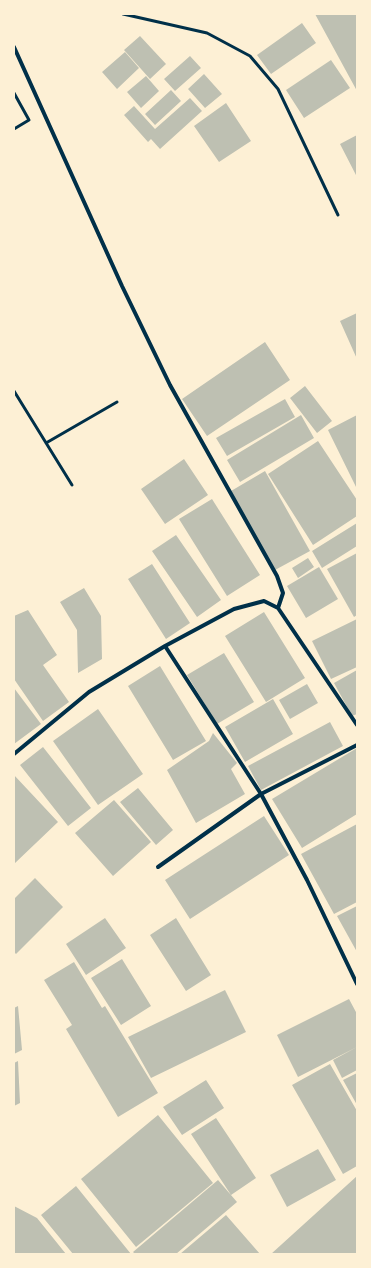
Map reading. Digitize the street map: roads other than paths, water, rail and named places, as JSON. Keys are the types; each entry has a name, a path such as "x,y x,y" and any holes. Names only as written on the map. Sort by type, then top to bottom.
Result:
{"street":[{"path":"14,47 122,286 170,385 277,576 283,593 278,608"},
{"path":"14,754 89,692 165,646 234,609 264,602 271,603 278,608 357,725"},
{"path":"165,646 261,794 307,880 357,984"},
{"path":"158,867 261,794 357,745"}],"lane":[{"path":"123,14 207,33 250,56 278,89 338,215"},
{"path":"14,93 29,120 14,129"},
{"path":"14,391 72,485"},
{"path":"46,443 117,402"}]}
